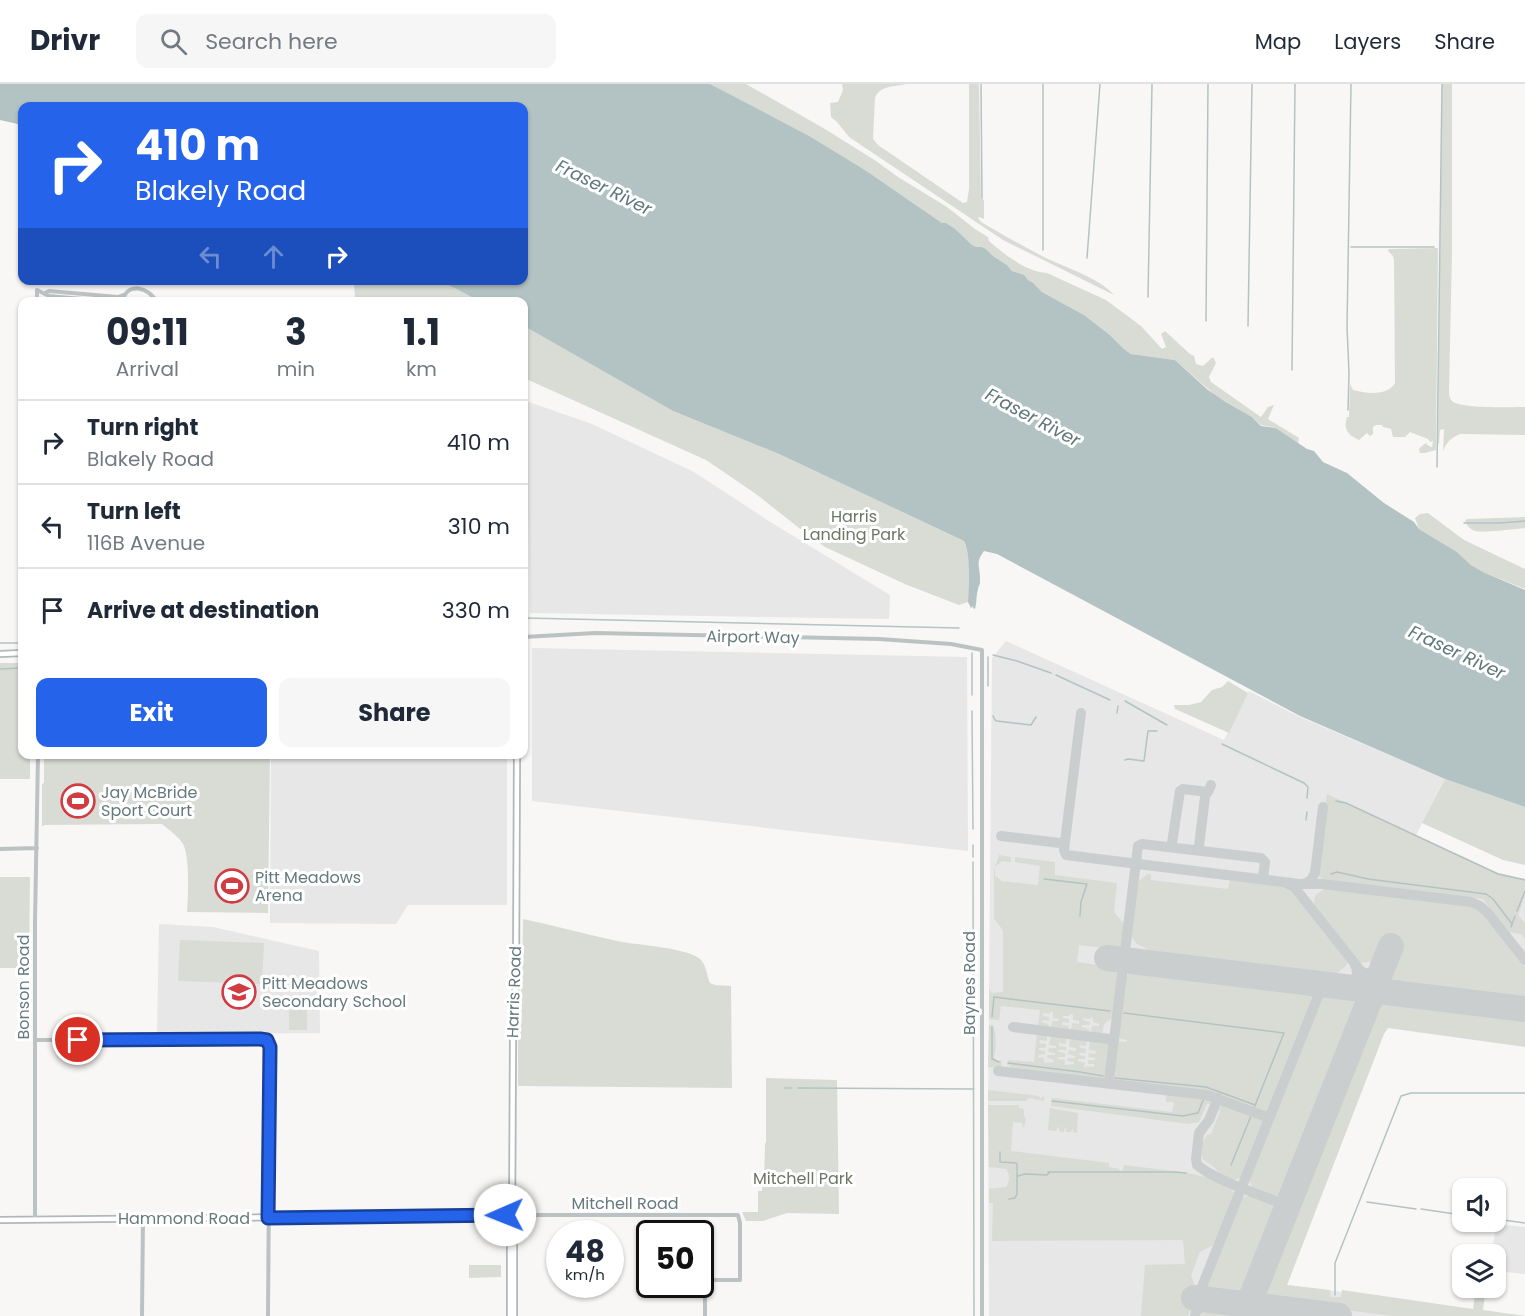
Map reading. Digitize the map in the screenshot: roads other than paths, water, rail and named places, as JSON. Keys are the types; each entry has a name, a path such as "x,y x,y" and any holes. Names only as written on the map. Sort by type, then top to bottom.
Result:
{"main road":[{"path":"0,654 18,653"},
{"name":"Harris Road","path":"512,1316 517,759"},
{"path":"491,1215 503,1219 512,1227"},
{"name":"Hammond Road","path":"0,1220 512,1215"}],"street":[{"path":"45,293 49,291 111,297 123,295 132,289 151,293 154,297"},
{"path":"37,297 37,290 49,296 60,297"},
{"name":"Airport Way","path":"528,637 594,633 879,639 951,644 982,650"},
{"name":"Baynes Road","path":"982,650 982,1316"},
{"name":"Bonson Road","path":"35,1219 38,759"},
{"path":"0,849 37,848"},
{"path":"35,1040 267,1040 270,1047 268,1316"},
{"name":"Mitchell Road","path":"512,1215 738,1215 740,1280 705,1280 705,1316"},
{"path":"142,1316 143,1218"}],"water":[{"name":"Fraser River","path":"0,84 710,84 809,136 868,172 942,223 955,229 972,245 986,249 1012,271 1024,275 1042,292 1084,315 1131,354 1175,360 1208,390 1252,417 1261,426 1276,428 1307,449 1314,451 1323,462 1347,473 1384,503 1414,522 1419,529 1457,552 1471,565 1525,590 1525,807 1445,779 1300,716 997,554 984,551 981,555 980,584 976,606 975,609 973,606 971,608 968,602 969,562 964,541 779,454 673,411 528,328 528,297 471,297 449,285 528,285 528,102 18,102 18,124 0,120"}],"waterway":[{"path":"981,84 982,198"},
{"path":"1043,84 1043,250"},
{"path":"1087,258 1100,84"},
{"path":"1148,297 1152,84"},
{"path":"1206,321 1208,84"},
{"path":"1248,326 1252,84"},
{"path":"1292,370 1295,84"},
{"path":"1348,410 1351,84"},
{"path":"1437,467 1442,84"},
{"path":"1351,247 1434,247"},
{"path":"1464,523 1525,521"},
{"path":"528,618 959,628"},
{"path":"0,643 18,643"},
{"path":"972,653 972,695"},
{"path":"993,655 1051,673"},
{"path":"988,657 988,686"},
{"path":"0,669 18,668"},
{"path":"1056,675 1110,700"},
{"path":"1125,701 1167,725"},
{"path":"1117,713 1118,706"},
{"path":"972,711 973,829"},
{"path":"993,716 997,721 1031,725 1036,717"},
{"path":"1125,760 1144,761 1148,731 1157,731"},
{"path":"1222,744 1304,783 1308,787 1307,798"},
{"path":"1336,801 1346,803 1498,874 1525,880"},
{"path":"1306,820 1307,812"},
{"path":"973,845 973,857"},
{"path":"973,862 974,1316"},
{"path":"1331,874 1337,872 1368,879 1486,894 1493,899 1512,924"},
{"path":"1044,879 1087,884 1081,902 1080,916"},
{"path":"1517,911 1525,891"},
{"path":"1511,927 1515,916"},
{"path":"992,1017 994,997 1110,1011"},
{"path":"1124,1013 1284,1033 1254,1108"},
{"path":"992,1027 992,1059 999,1062"},
{"path":"1008,1063 1103,1076"},
{"path":"1115,1078 1206,1087 1255,1105"},
{"path":"785,1088 792,1088"},
{"path":"798,1088 974,1089"},
{"path":"1335,1295 1335,1263 1401,1096 1411,1093 1525,1093"},
{"path":"1052,1101 1183,1116 1198,1113 1204,1098"},
{"path":"1231,1165 1251,1116"},
{"path":"1000,1152 1000,1162 1017,1164 1017,1194 1015,1198 1009,1199"},
{"path":"1048,1172 1186,1173"},
{"path":"1018,1176 1047,1175 1050,1172"},
{"path":"1367,1202 1416,1209"},
{"path":"1421,1209 1452,1214"},
{"path":"1506,1220 1525,1223"}],"place":[{"name":"Jay McBride Sport Court","path":"78,801"},
{"name":"Pitt Meadows Arena","path":"232,886"},
{"name":"Pitt Meadows Secondary School","path":"239,992"}],"park label":[{"name":"Harris Landing Park","path":"854,525"},
{"name":"Mitchell Park","path":"803,1178"}]}
